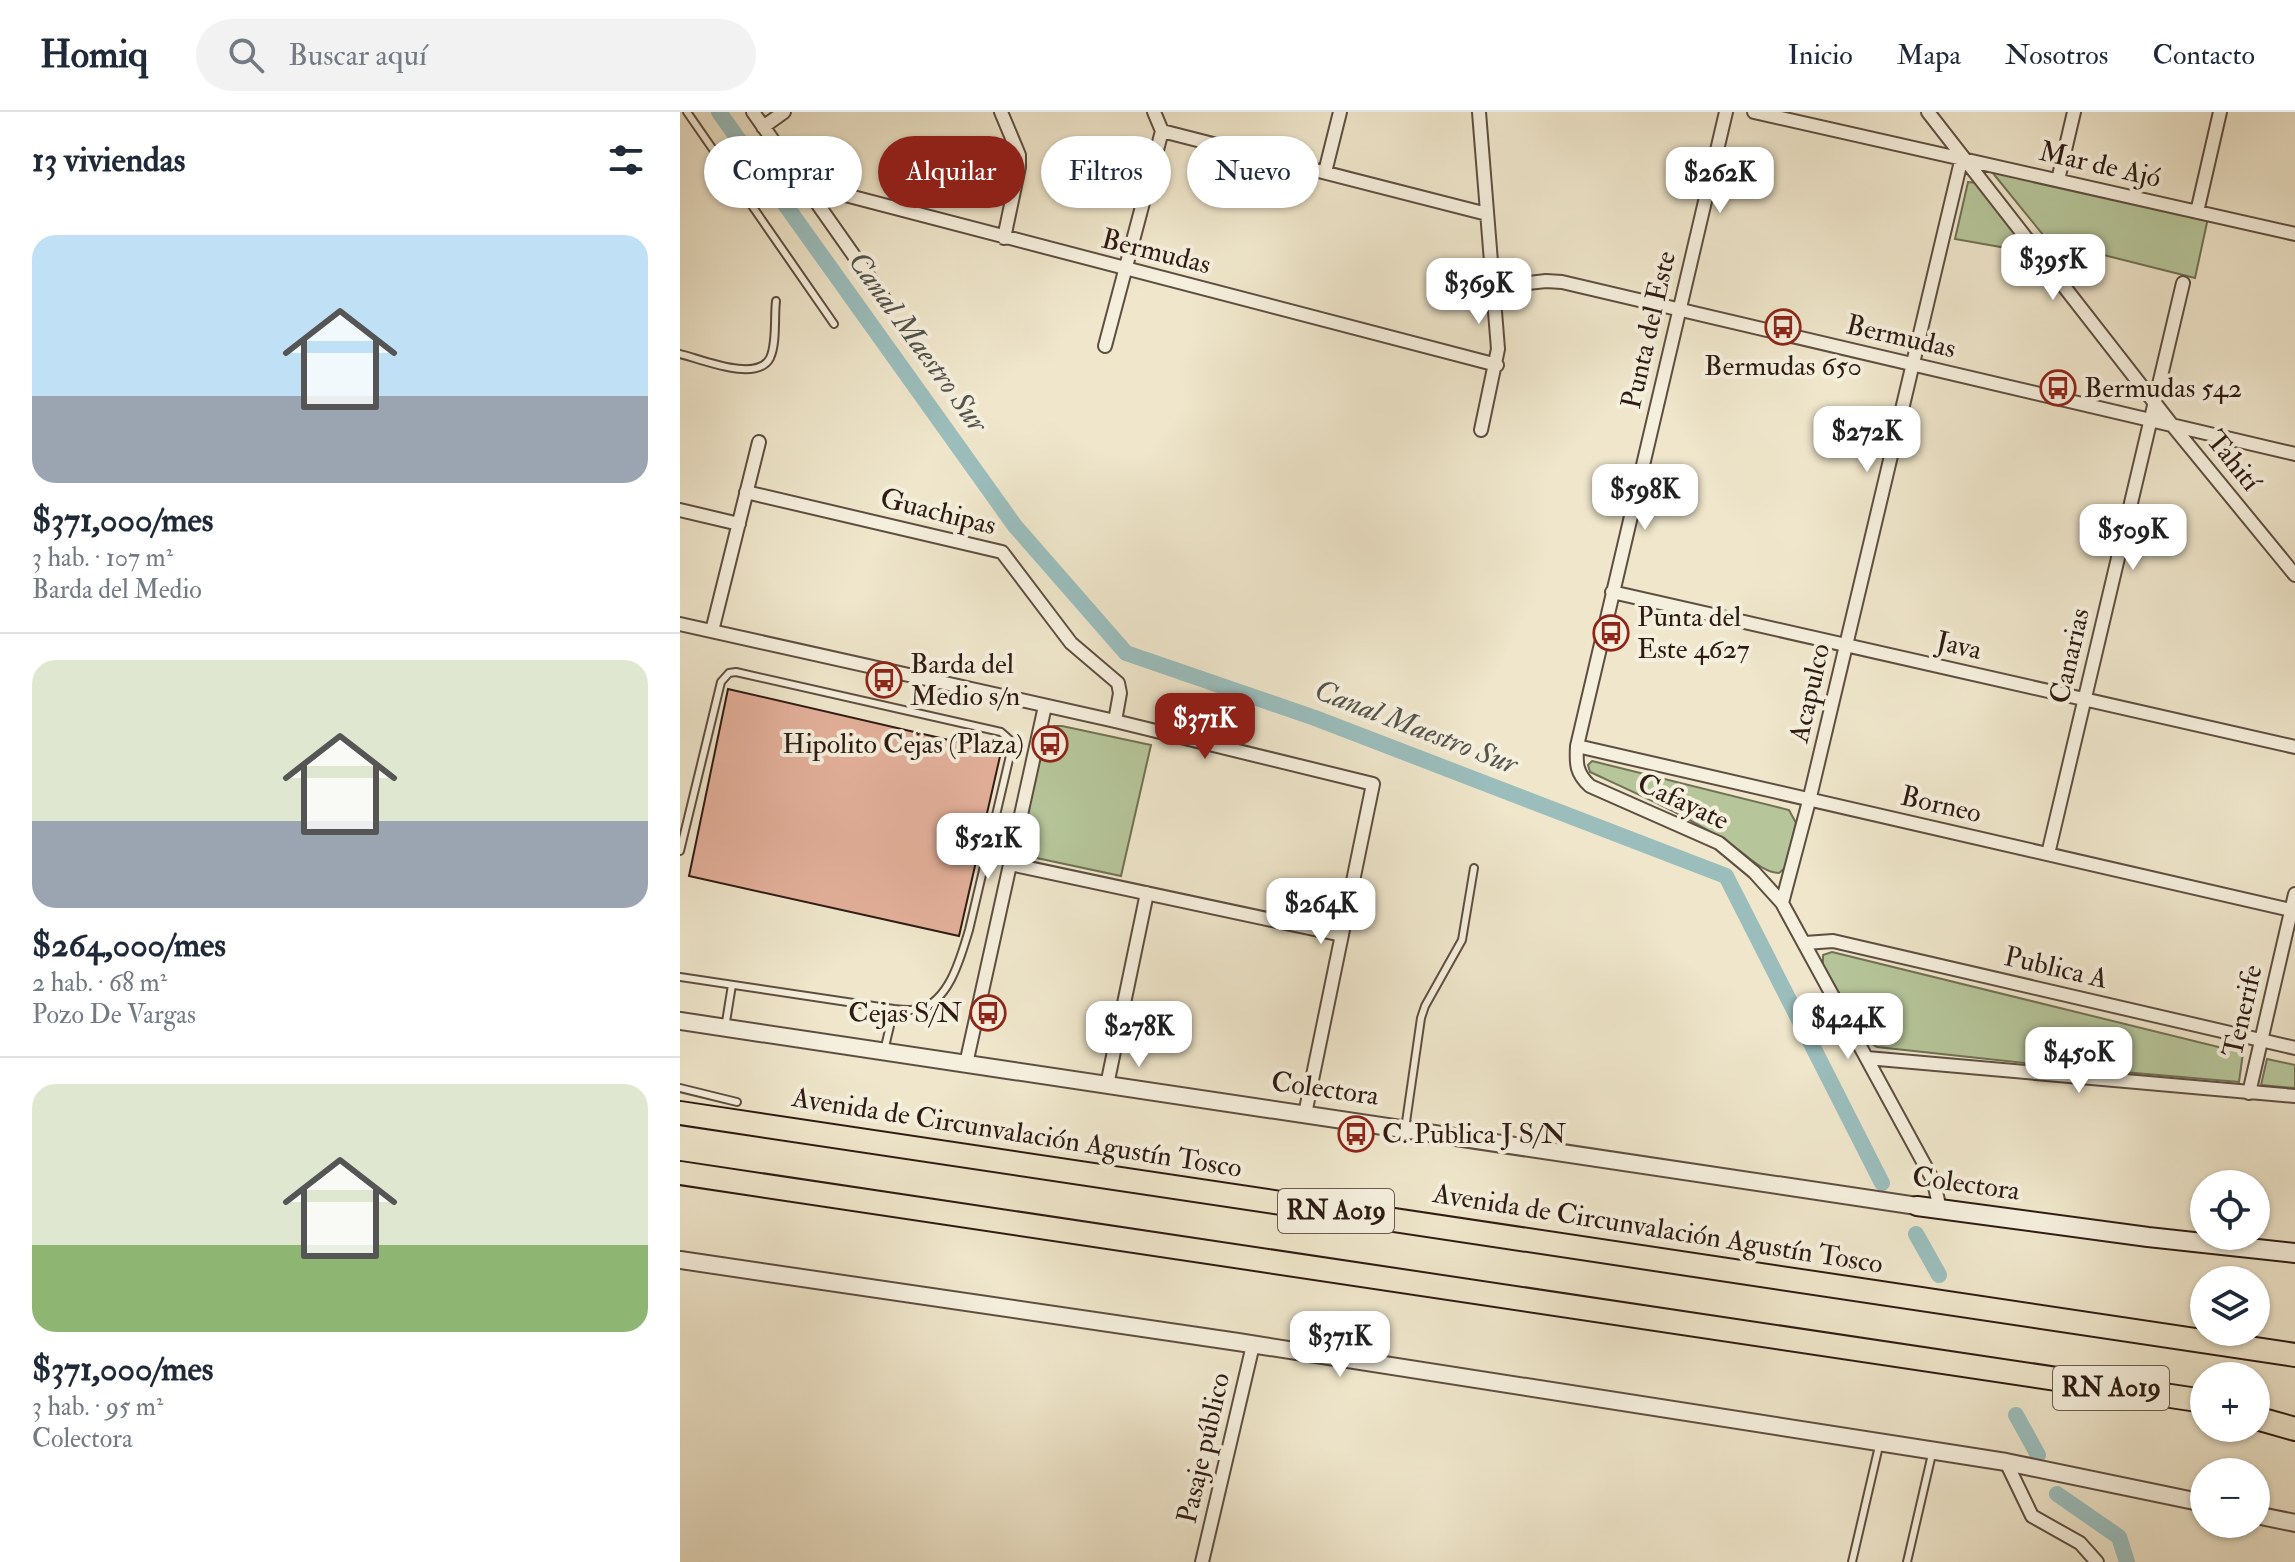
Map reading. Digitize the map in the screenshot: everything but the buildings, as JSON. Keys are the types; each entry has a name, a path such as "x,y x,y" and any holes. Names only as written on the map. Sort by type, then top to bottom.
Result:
{"highway":[{"name":"Avenida de Circunvalación Agustín Tosco","path":"680,1113 2295,1355"},
{"name":"RN A019","path":"680,1175 2190,1400"},
{"path":"2096,1326 2295,1341"},
{"path":"2270,1411 2295,1415"},
{"path":"2270,1422 2295,1429"}],"main road":[{"name":"Colectora","path":"1917,1206 2295,1253"}],"street":[{"path":"753,112 769,136"},
{"path":"763,127 784,112"},
{"path":"1001,112 1019,155 1004,238"},
{"path":"1105,346 1162,131 1154,112"},
{"path":"1325,172 1340,112"},
{"path":"1479,112 1498,349 1481,430"},
{"name":"Punta del Este","path":"1577,746 1726,112"},
{"name":"Mar de Ajó","path":"1754,112 2295,234"},
{"name":"Tahití","path":"1928,112 2172,425 2295,575"},
{"path":"2058,180 2074,112"},
{"path":"2197,212 2220,112"},
{"path":"1162,131 1487,214"},
{"name":"Acapulco","path":"1782,903 1962,157"},
{"name":"Bermudas","path":"862,200 1497,365"},
{"path":"820,208 883,297"},
{"name":"Bermudas","path":"1494,287 1562,282 2295,454"},
{"name":"Canarias","path":"2048,854 2183,283"},
{"path":"712,631 759,442"},
{"name":"Guachipas","path":"746,492 1002,552 1071,643 1118,683 1120,693 1115,721"},
{"path":"680,510 739,524"},
{"name":"Java","path":"1612,592 2295,747"},
{"path":"680,624 1115,721 1373,784 1305,1114"},
{"path":"966,1064 1045,706"},
{"name":"Borneo","path":"1577,746 2293,911"},
{"name":"Cafayate","path":"1577,746 1575,765 1590,786 1719,843 1754,872 1782,903"},
{"path":"1010,864 1342,935"},
{"path":"1107,1085 1147,893"},
{"name":"Tenerife","path":"2249,1093 2295,894"},
{"path":"1782,903 1934,1182 1940,1210"},
{"name":"Publica A","path":"1805,943 1833,941 2295,1048"},
{"name":"Colectora","path":"680,1021 1917,1206"},
{"path":"1867,1058 2295,1096"},
{"path":"680,1260 2006,1462 2190,1500"},
{"name":"Pasaje público","path":"1202,1562 1253,1345"},
{"path":"2006,1462 2032,1516 2080,1543 2097,1562"},
{"path":"2270,1518 2295,1523"}],"lane":[{"path":"687,112 834,324"},
{"path":"680,354 746,371 759,369 770,359 776,301"},
{"path":"680,851 721,682 729,673 736,672 1006,735 1012,747 969,930 960,959 946,987 933,1002 915,1010 894,1009 680,977"},
{"path":"1405,1129 1421,1018 1462,940 1474,868"},
{"path":"725,1028 732,985"},
{"path":"884,1051 894,1009"},
{"path":"680,1088 737,1102"},
{"path":"1852,1562 1880,1442"},
{"path":"1907,1562 1933,1451"}],"green space":[{"path":"1992,172 2208,218 2195,278 2048,241"},
{"path":"1968,182 1978,183 2029,252 1955,239"},
{"path":"1054,726 1151,745 1121,876 1032,857 1020,844 1047,730"},
{"path":"1592,761 1789,810 1796,823 1785,868 1779,873 1768,870 1720,837 1590,772 1588,765"},
{"path":"1832,952 2243,1053 2239,1082 1877,1047 1866,1040 1823,965 1823,955"},
{"path":"2267,1059 2295,1065 2295,1088 2261,1085"}],"waterway":[{"name":"Canal Maestro Sur","path":"719,112 1015,526 1126,653 1315,718 1726,876 1882,1183"},
{"name":"Canal Maestro Sur","path":"1916,1234 1939,1275"},
{"name":"Canal Maestro Sur","path":"2016,1415 2038,1455"},
{"name":"Canal Maestro Sur","path":"2057,1494 2119,1537 2127,1562"}],"place":[{"name":"Bermudas 650","path":"1783,327"},
{"name":"Bermudas 542","path":"2058,388"},
{"name":"Punta del Este 4627","path":"1611,633"},
{"name":"Barda del Medio s/n","path":"884,680"},
{"name":"Hipolito Cejas (Plaza)","path":"1050,744"},
{"name":"Cejas S/N","path":"988,1013"},
{"name":"C. Publica J S/N","path":"1356,1134"}]}
